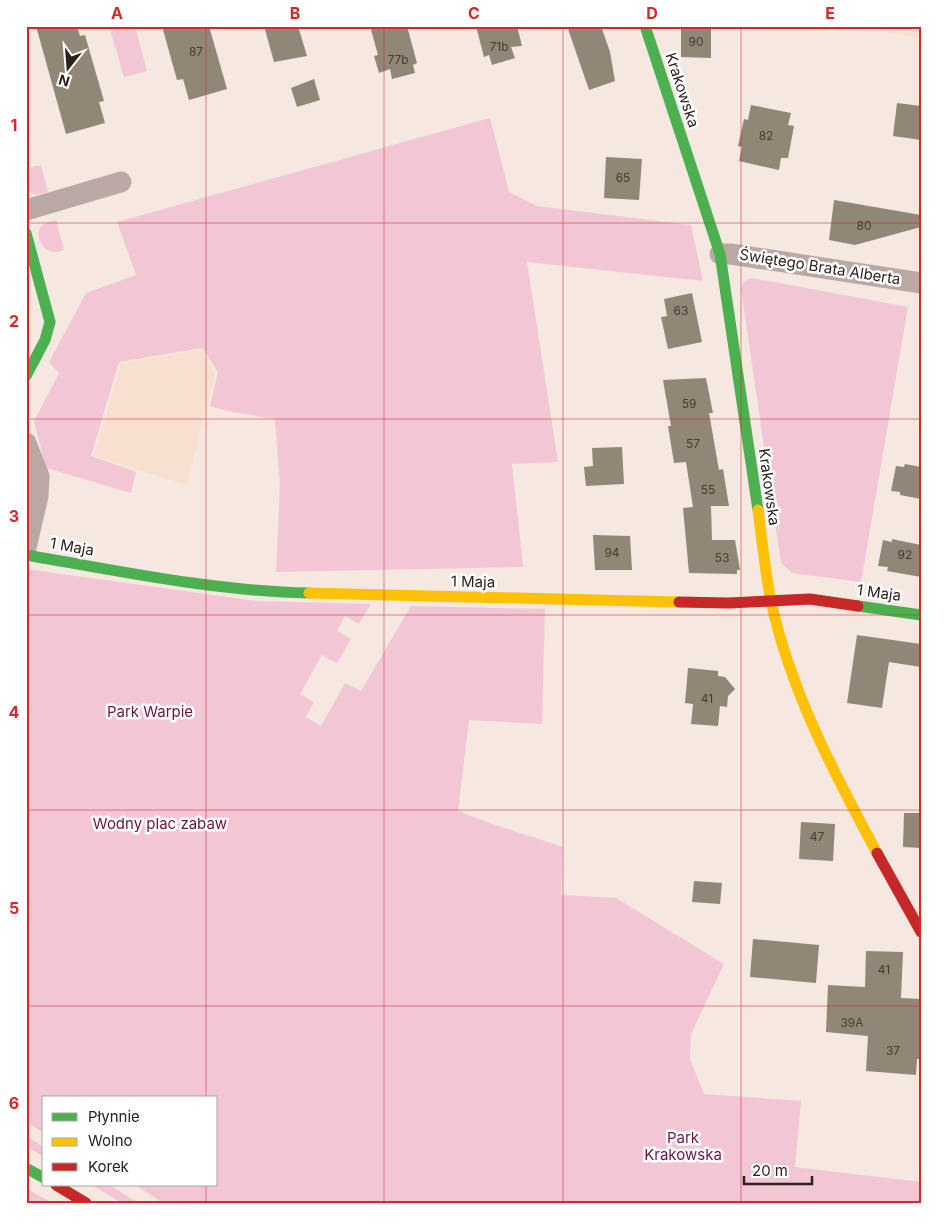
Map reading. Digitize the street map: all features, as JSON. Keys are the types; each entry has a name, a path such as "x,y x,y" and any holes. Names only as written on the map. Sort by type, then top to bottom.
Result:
{"street":[{"name":"Krakowska","path":"645,26 720,254 771,600 782,644 814,727 857,814 921,932"},
{"path":"26,210 121,182"},
{"path":"26,233 30,257 50,322 45,340 26,376"},
{"name":"Świętego Brata Alberta","path":"720,254 731,254 921,283"},
{"path":"26,443 39,476 38,496 26,548"},
{"name":"1 Maja","path":"26,555 206,585 273,592 720,603 810,599 921,614"},
{"path":"26,1168 42,1177"},
{"path":"58,1186 86,1203"}],"shaded area":[{"path":"853,26 921,26 921,38"},
{"path":"201,350 215,374 187,485 94,456 121,363"}],"green space":[{"path":"109,26 135,26 147,71 124,77"},
{"path":"490,118 509,192 537,206 691,225 703,281 527,262 558,462 512,464 523,567 276,572 280,486 275,419 227,411 210,406 218,372 202,348 119,362 91,456 136,472 131,493 46,468 34,421 59,373 49,362 86,293 136,275 117,222"},
{"path":"41,166 48,192 36,195 26,190 26,169"},
{"path":"56,220 64,250 54,252 48,251 42,244 39,231 44,224"},
{"path":"752,278 908,307 861,582 792,573 781,563 741,289 744,281"},
{"path":"26,569 256,601 371,604 359,624 345,616 337,631 351,639 337,663 322,655 300,694 314,702 306,717 321,726 345,683 361,691 411,606 545,609 542,724 469,720 458,811 563,847 561,895 616,898 724,964 691,1034 690,1059 704,1094 801,1101 795,1167 921,1182 921,1203 163,1203 137,1186 218,1186 218,1096 42,1096 42,1132 26,1122"},
{"path":"26,1136 42,1146 42,1156 26,1146"},
{"path":"94,1186 111,1186 139,1203 122,1203"},
{"path":"26,1188 52,1203 26,1203"}],"building":[{"path":"36,26 77,26 80,36 85,35 104,101 99,102 105,123 66,134"},
{"path":"162,26 209,26 227,89 189,100 183,79 177,80"},
{"path":"264,26 298,26 307,56 274,62"},
{"path":"370,26 407,26 417,63 413,65 415,73 392,79 390,69 379,73 374,56 378,55"},
{"path":"476,26 517,26 522,46 511,47 515,58 492,65 489,55 484,57"},
{"path":"567,26 601,26 610,52 615,81 589,90"},
{"path":"681,26 711,26 711,58 681,57"},
{"path":"314,79 320,100 297,107 291,88"},
{"path":"897,103 921,106 921,140 893,136"},
{"path":"751,105 791,113 788,125 794,126 788,158 781,158 779,170 739,161 742,147 738,146 744,119 748,120"},
{"path":"606,157 642,159 639,200 604,198"},
{"path":"834,200 921,215 921,227 855,245 829,240"},
{"path":"692,293 702,342 668,349 661,317 667,316 664,299"},
{"path":"706,378 713,413 709,413 719,470 723,469 729,506 711,506 712,540 735,540 740,570 737,570 737,574 689,573 683,508 693,507 686,462 674,463 668,426 671,426 663,380"},
{"path":"622,447 624,484 586,486 584,467 593,466 592,448"},
{"path":"905,464 921,467 921,499 900,495 900,492 891,491 896,466 904,467"},
{"path":"593,535 630,536 632,570 595,570"},
{"path":"892,539 921,545 921,577 887,571 888,567 878,566 883,540 892,542"},
{"path":"857,635 921,644 921,667 889,662 882,708 847,703"},
{"path":"688,668 718,671 718,676 725,677 735,689 728,696 727,707 720,706 718,726 691,724 693,704 685,703"},
{"path":"904,813 921,813 921,848 903,847"},
{"path":"801,822 835,824 833,861 799,859"},
{"path":"694,881 722,883 720,904 692,902"},
{"path":"753,939 819,945 816,983 750,977"},
{"path":"866,951 903,952 901,998 921,999 921,1041 916,1075 866,1071 868,1036 826,1032 828,985 865,987"}],"traffic: fast":[{"path":"645,26 720,254 758,510"},
{"path":"26,233 50,322 45,340 26,376"},
{"path":"26,555 132,574 202,584 309,593"},
{"path":"858,606 921,615"},
{"path":"26,1168 42,1177"}],"traffic: slow":[{"path":"758,510 771,601 790,667 815,730 877,853"},
{"path":"309,593 679,602"}],"traffic: jam":[{"path":"679,602 729,603 810,599 858,606"},
{"path":"877,853 921,932"},
{"path":"58,1186 86,1203"}],"park label":[{"name":"Park Warpie","path":"150,712"},
{"name":"Wodny plac zabaw","path":"160,824"},
{"name":"Park Krakowska","path":"683,1146"}]}
